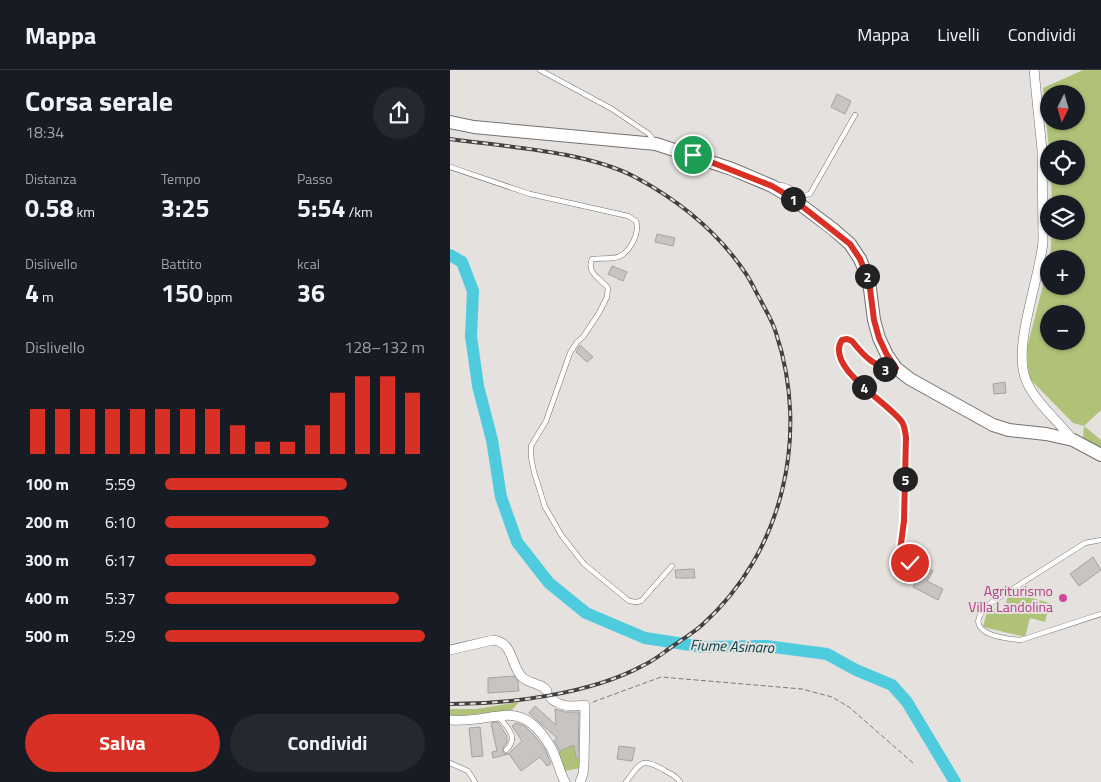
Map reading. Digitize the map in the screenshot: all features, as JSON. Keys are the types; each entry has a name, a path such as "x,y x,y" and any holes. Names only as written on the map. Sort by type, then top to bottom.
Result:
{"main road":[{"path":"450,122 474,127 656,144 732,169 772,186 789,196 850,244 860,259 869,281 874,320 879,338 896,368 910,379 993,425 1009,430 1046,434 1074,440 1101,455"}],"street":[{"path":"1034,70 1042,150 1044,190 1043,241 1042,256 1022,340 1024,369 1026,380 1035,395 1074,440"},
{"path":"450,650 497,640 509,648 524,678 544,687 555,703 561,705 585,705 584,765 580,782"},
{"path":"450,720 462,721 518,715 533,724 550,746 565,782"}],"lane":[{"path":"540,70 612,109 650,134 656,144"},
{"path":"772,186 783,185 801,195 810,194 855,115"},
{"path":"450,166 530,194 628,216 636,221 638,226 636,234 628,249 621,256 592,259 590,264 591,270 595,277 608,288 607,297 583,337 577,342 570,353 546,421 532,446 531,457 546,507 562,536 584,564 629,601 641,601 672,566"},
{"path":"896,368 887,369 875,364 852,341 842,340 840,344 839,350 848,372 890,410 902,422 905,429 904,521 900,551 910,563"},
{"path":"1101,540 1085,543 992,602 982,610 978,616 977,624 981,629 990,634 1021,640 1101,614"},
{"path":"498,716 511,731 513,739 506,750"},
{"path":"626,782 636,768 648,762 675,776 680,782"},
{"path":"450,763 468,770 475,782"}],"path":[{"path":"585,705 661,677 802,689 832,697 849,708 913,763"}],"green space":[{"path":"1083,70 1101,70 1101,410 1084,426 1073,423 1030,379 1028,366 1027,348 1041,295 1085,295 1085,250 1051,250 1051,240 1085,240 1085,195 1052,195 1051,185 1085,185 1085,140 1048,140 1047,130 1085,130 1085,85 1050,85"},
{"path":"1084,426 1101,440 1101,449 1083,439"},
{"path":"1009,592 1050,603 1045,622 1030,618 1025,637 983,627 988,608 1004,611"},
{"path":"519,702 512,710 450,717 450,709 476,709"},
{"path":"575,744 576,757 582,758 581,768 565,771 558,752"}],"building":[{"path":"837,94 851,101 845,114 831,107"},
{"path":"657,234 675,238 673,246 655,242"},
{"path":"612,266 627,272 623,281 608,274"},
{"path":"580,345 593,357 587,362 576,352"},
{"path":"1005,382 1006,393 994,394 993,384"},
{"path":"1093,557 1101,570 1079,586 1070,574"},
{"path":"918,561 933,571 927,581 943,589 938,600 913,587 916,581 904,572 909,567 913,570"},
{"path":"694,569 695,578 676,578 675,570"},
{"path":"514,676 518,682 519,691 488,693 488,678"},
{"path":"535,706 556,725 555,709 565,712 579,712 578,758 576,758 574,745 560,751 554,741 557,738 529,713"},
{"path":"498,722 507,736 507,742 502,750 504,753 508,754 522,741 512,726 516,723 525,726 534,735 545,749 551,764 547,766 540,757 521,771 509,754 493,758 492,752 497,751 491,723"},
{"path":"480,727 483,756 472,757 469,728"},
{"path":"619,746 635,748 632,761 617,759"}],"waterway":[{"name":"Fiume Asinaro","path":"450,255 462,262 473,291 471,336 478,386 492,440 501,497 517,542 549,583 586,613 645,638 703,647 766,646 827,654 856,670 892,685 907,702 955,782"}],"railway":[{"path":"450,139 545,151 593,161 615,168 651,186 695,217 721,242 744,271 771,321 786,372 790,412 789,451 782,490 770,528 753,563 730,596 702,625 648,663 600,683 575,690 524,699 473,704 450,704"}],"place":[{"name":"Agriturismo Villa Landolina","path":"1063,598"}],"route":[{"path":"693,155 772,186 789,196 850,244 860,259 869,281 874,320 879,338 896,368 887,369 875,364 852,341 847,339 842,340 839,350 848,372 890,410 902,422 905,429 904,521 900,551 910,563"}]}
